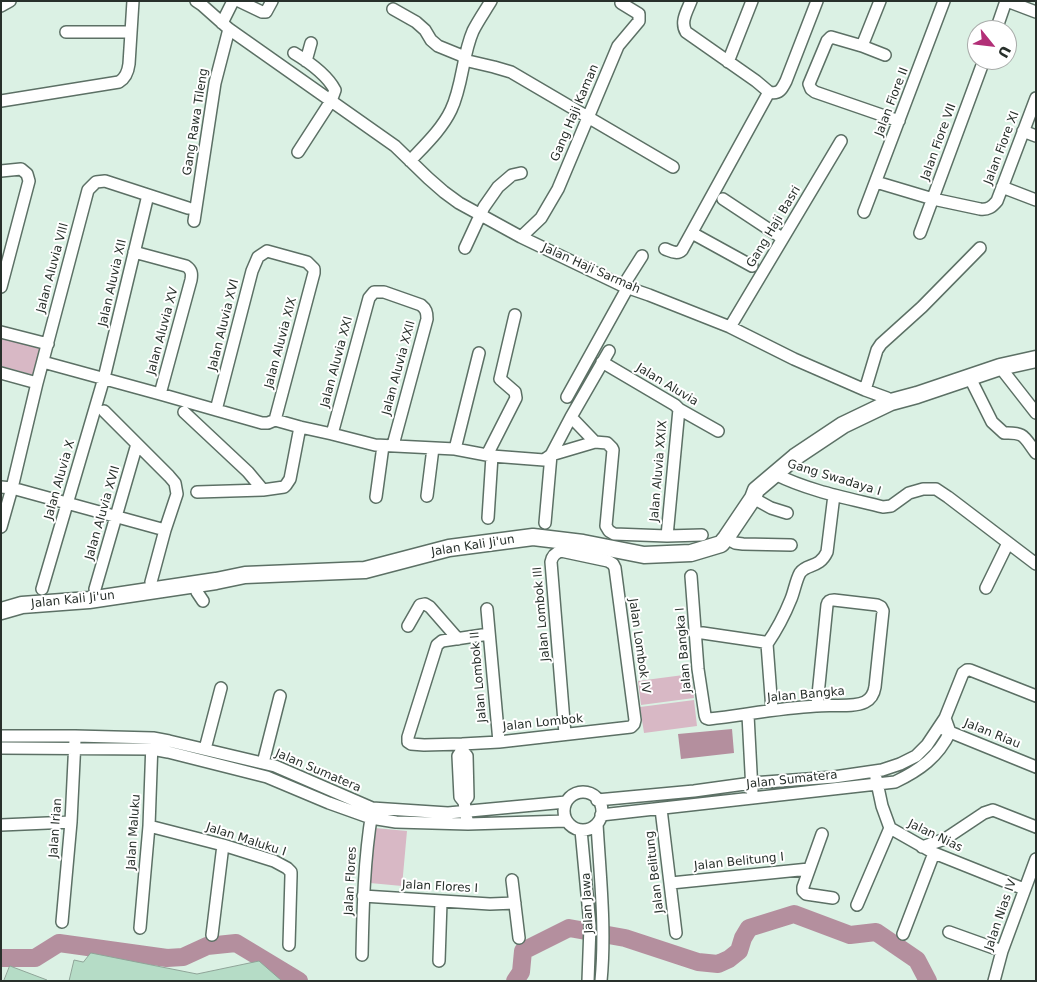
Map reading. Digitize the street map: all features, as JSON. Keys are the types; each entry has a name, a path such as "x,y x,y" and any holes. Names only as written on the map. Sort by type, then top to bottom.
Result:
{"street":[{"path":"1,6 10,1"},
{"path":"1,101 124,80 128,70 133,1"},
{"name":"Jalan Haji Sarmah","path":"196,1 225,26 395,146 444,192 459,203 522,237 625,286 730,327 794,359 887,398 891,402"},
{"name":"Gang Rawa Tileng","path":"194,220 225,26 233,1"},
{"path":"239,1 262,12 266,12 272,1"},
{"path":"410,161 443,124 451,110 473,32 491,1"},
{"path":"691,1 684,21 686,32 769,92 778,92 786,81 817,1"},
{"path":"728,62 752,1"},
{"path":"862,46 880,1"},
{"name":"Jalan Fiore II","path":"864,212 944,1"},
{"path":"1000,20 1007,1 1036,12"},
{"name":"Gang Haji Kaman","path":"522,237 541,218 558,189 618,46 638,21 639,14 621,3"},
{"path":"393,9 416,22 438,46 465,58 511,72 673,168"},
{"path":"66,32 131,32"},
{"path":"886,55 832,37 828,39 809,84 815,92 899,121"},
{"path":"306,61 310,43"},
{"path":"294,53 322,75 334,88 335,92 298,152"},
{"name":"Jalan Fiore VII","path":"920,233 980,70"},
{"path":"665,249 680,253 769,92"},
{"name":"Jalan Fiore XI","path":"876,182 933,199 985,210 993,206 1002,188 1036,98"},
{"path":"1023,131 1036,136"},
{"name":"Gang Haji Basri","path":"730,327 841,141"},
{"path":"1,171 21,169 27,174 29,181 1,287"},
{"path":"465,248 484,206 498,188 512,175 521,173"},
{"name":"Jalan Aluvia VIII","path":"1,527 7,488 48,344 87,194 96,182 105,181 148,195"},
{"path":"1002,188 1036,200"},
{"path":"148,195 188,208"},
{"name":"Jalan Aluvia XII","path":"104,378 148,195"},
{"path":"723,199 782,238"},
{"path":"692,233 752,266"},
{"path":"865,390 877,350 881,344 922,307 980,248"},
{"name":"Jalan Aluvia XVI","path":"216,410 252,271 258,257 267,251 306,262 314,269 314,273"},
{"name":"Jalan Aluvia XV","path":"134,252 186,266 190,269 192,275 160,394"},
{"path":"567,397 642,256"},
{"name":"Jalan Aluvia XIX","path":"275,420 314,273"},
{"name":"Jalan Aluvia XXII","path":"368,298 374,292 384,292 415,302 425,308 427,313 388,446 376,497"},
{"name":"Jalan Aluvia XXI","path":"332,434 368,298"},
{"path":"488,518 490,455 516,398 515,392 500,379 515,315"},
{"path":"1,332 48,344"},
{"path":"545,523 551,455 602,362 610,351"},
{"path":"455,449 478,353"},
{"path":"891,402 1000,367 1036,359"},
{"path":"43,362 262,423 275,420 375,445 455,449 490,455 544,460 551,455 595,442 607,443 613,450 607,528 611,533 667,536 702,535"},
{"name":"Jalan Aluvia","path":"602,362 718,431"},
{"path":"1000,367 1036,413"},
{"path":"1,372 37,383"},
{"name":"Jalan Aluvia X","path":"42,589 104,378"},
{"path":"970,378 992,422 1004,432 1022,435 1036,453"},
{"name":"Jalan Kali Ji'un","path":"1,611 22,605 89,600 245,575 364,570 449,548 534,537 584,543 644,556 691,553 721,544 753,498 756,490 795,456 842,424 891,402"},
{"name":"Jalan Aluvia XXIX","path":"667,536 679,409"},
{"path":"104,411 175,483 177,494 151,582"},
{"path":"184,412 235,458 264,490"},
{"path":"571,417 595,442"},
{"path":"197,492 264,490 284,487 290,479 300,427"},
{"name":"Jalan Aluvia XVII","path":"95,589 136,444"},
{"path":"427,496 432,448"},
{"name":"Gang Swadaya I","path":"775,474 790,481 834,495 883,507 891,506 909,493 923,489 936,489 1036,564"},
{"path":"7,488 165,530"},
{"path":"772,710 767,644 791,600 800,573 806,568 818,564 827,552 834,495"},
{"path":"753,498 771,508 788,513"},
{"path":"726,538 735,543 743,544 791,545"},
{"path":"986,588 1008,543"},
{"name":"Jalan Lombok III","path":"566,734 552,557 556,552 561,551 608,561 613,564"},
{"name":"Jalan Lombok IV","path":"613,564 635,720 633,726 628,728"},
{"name":"Jalan Bangka I","path":"691,576 698,669 705,715 709,719"},
{"path":"196,584 197,592 203,601"},
{"name":"Jalan Bangka","path":"709,719 748,715 772,710 858,705 866,702 873,695 875,687 883,611 881,607 834,600 828,602 817,706"},
{"path":"408,626 420,605 425,604 430,607 458,639 489,634"},
{"name":"Jalan Lombok II","path":"487,609 499,742"},
{"path":"696,632 767,644"},
{"name":"Jalan Lombok","path":"458,639 442,641 435,649 408,737 408,742 411,744 462,747 628,728"},
{"name":"Jalan Sumatera","path":"598,800 834,776 882,770 900,764 916,756 931,740 942,723 963,673 967,670 1036,696"},
{"path":"205,749 221,688"},
{"path":"263,763 280,696"},
{"path":"748,715 752,798"},
{"name":"Jalan Riau","path":"942,723 950,732 1036,767"},
{"name":"Jalan Sumatera","path":"599,819 662,809 896,782 925,765 937,753 950,732"},
{"name":"Jalan Sumatera","path":"1,736 74,742 152,743 205,749 275,766 371,813"},
{"name":"Jalan Sumatera","path":"1,748 74,742"},
{"name":"Jalan Irian","path":"62,922 71,822 74,742"},
{"name":"Jalan Sumatera","path":"152,743 202,760 267,777 329,803 371,813 466,813 566,821"},
{"name":"Jalan Maluku","path":"140,928 149,826 152,743"},
{"path":"462,747 467,756 468,797 466,813"},
{"name":"Jalan Nias","path":"875,771 882,806 890,828 934,853 1024,889"},
{"path":"584,792 589,794 598,800 602,810 599,819 590,829 581,830 572,827 566,821 564,811 566,802 574,795 584,792"},
{"name":"Jalan Sumatera","path":"466,813 566,802"},
{"name":"Jalan Belitung","path":"662,809 676,932"},
{"path":"922,847 944,839 989,811 996,810 1036,826"},
{"name":"Jalan Flores","path":"362,955 363,896 371,813"},
{"name":"Jalan Jawa","path":"599,819 603,927 601,981"},
{"path":"1,825 71,822"},
{"name":"Jalan Maluku I","path":"149,826 223,845 274,861 289,869 291,876 290,946"},
{"path":"857,905 890,828"},
{"name":"Jalan Jawa","path":"581,830 590,926 588,981"},
{"path":"822,834 802,887 806,894 833,898"},
{"path":"212,935 223,845"},
{"path":"903,934 934,853"},
{"name":"Jalan Nias IV","path":"994,981 1002,951 1036,859"},
{"name":"Jalan Belitung I","path":"671,883 809,869"},
{"path":"512,880 519,938"},
{"name":"Jalan Flores I","path":"363,896 441,902 515,903"},
{"path":"439,961 441,902"},
{"path":"949,932 1002,951"},
{"path":"590,948 603,946"}],"shaded area":[{"path":"1,338 41,348 34,375 1,366"},
{"path":"691,674 694,698 641,705 638,681"},
{"path":"694,700 697,726 644,733 640,707"},
{"path":"732,729 734,753 681,759 678,734"},
{"path":"375,828 407,831 402,886 370,883"}],"building":[{"path":"91,953 197,974 259,961 282,981 69,981 74,960 83,962"},
{"path":"10,966 47,980 4,981"}],"waterway":[{"path":"515,981 521,972 523,951 569,928 625,938 698,962 718,964 729,959 739,951 743,938 749,928 794,914 850,935 876,932 917,960 928,981"},
{"path":"1,958 35,958 59,943 167,958 183,957 207,946 236,943 299,981"}]}
